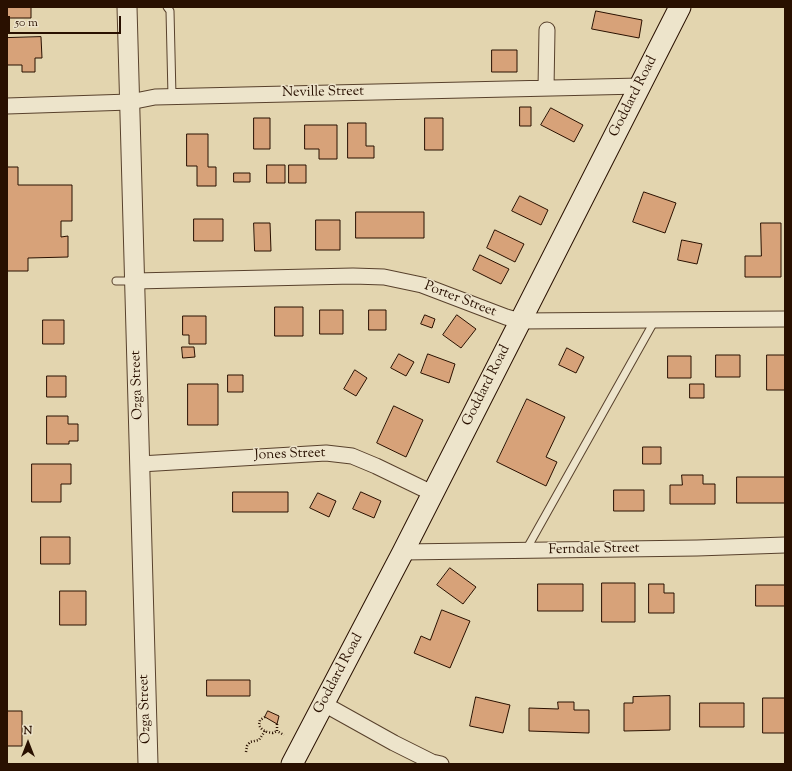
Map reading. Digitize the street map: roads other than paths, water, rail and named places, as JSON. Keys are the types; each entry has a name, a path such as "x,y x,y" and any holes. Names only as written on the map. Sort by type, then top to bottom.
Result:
{"main road":[{"name":"Goddard Road","path":"292,764 680,7"}],"street":[{"name":"Ozga Street","path":"127,7 148,764"},
{"path":"546,88 547,30"},
{"name":"Neville Street","path":"7,106 130,102 155,97 172,96 640,86"},
{"name":"Porter Street","path":"135,281 353,276 384,277 422,285 520,321 785,319"},
{"name":"Jones Street","path":"140,464 326,453 352,456 432,493"},
{"name":"Ferndale Street","path":"402,552 697,548 785,545"},
{"path":"324,704 394,744 432,762 441,764"}],"lane":[{"path":"167,7 170,11 172,96"},
{"path":"116,281 135,281"},
{"path":"526,551 655,320"}]}
